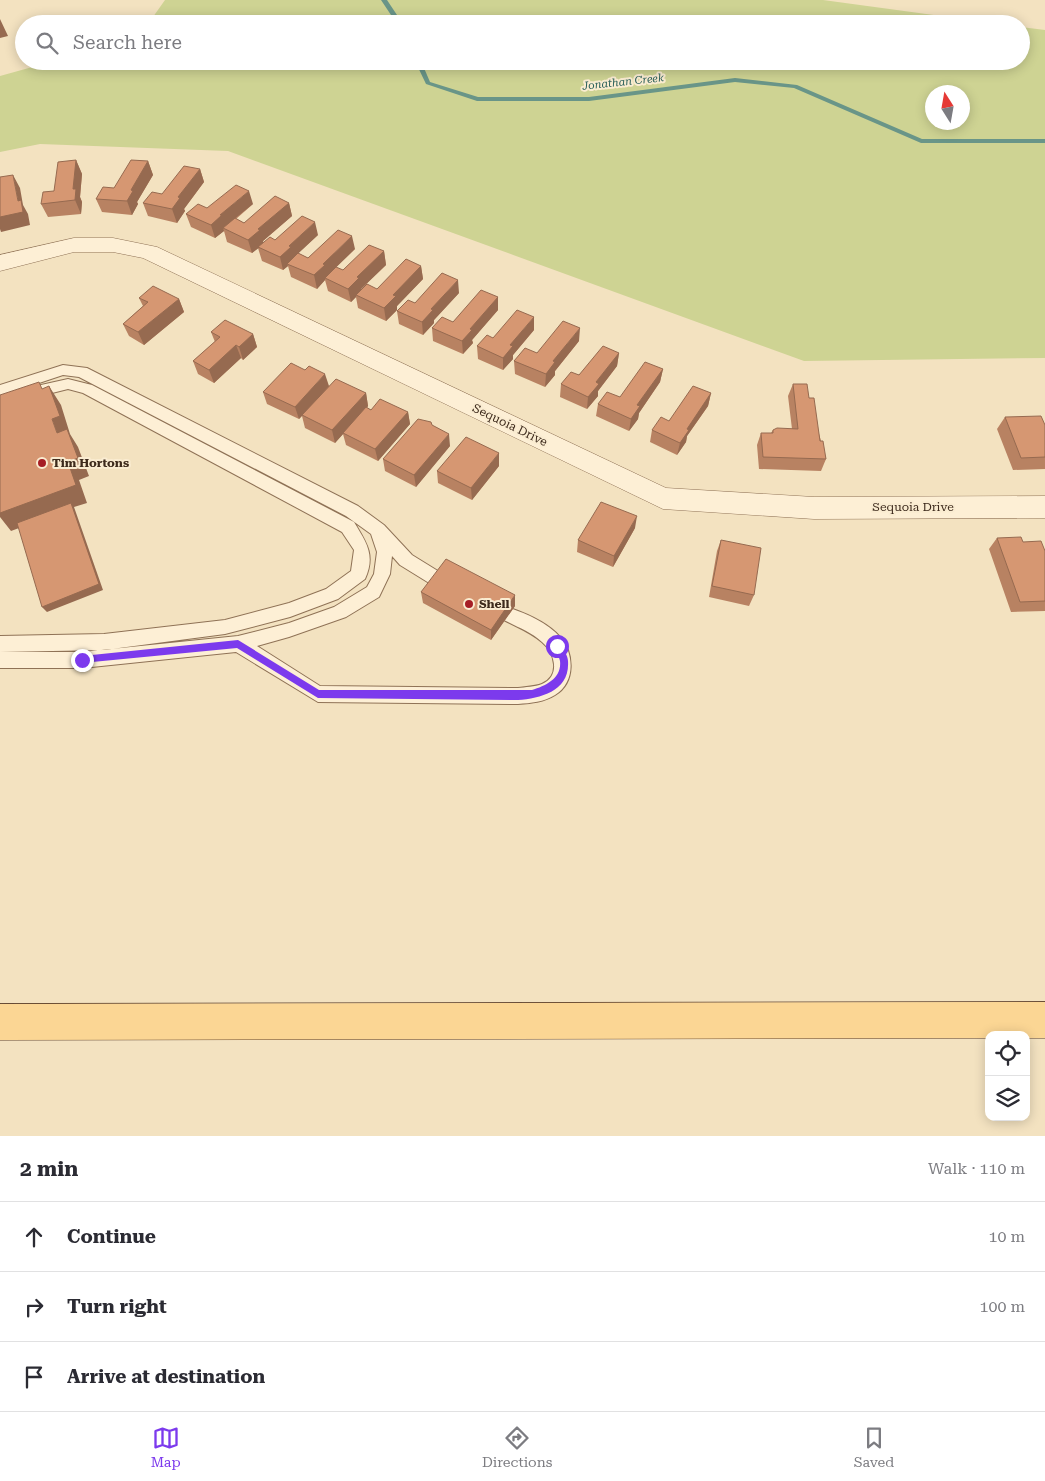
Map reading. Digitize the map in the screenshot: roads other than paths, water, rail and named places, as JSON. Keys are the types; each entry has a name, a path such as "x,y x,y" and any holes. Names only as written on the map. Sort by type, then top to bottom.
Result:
{"main road":[{"path":"0,1022 1045,1020"}],"street":[{"name":"Sequoia Drive","path":"0,263 74,245 113,245 149,252 662,498 814,508 1045,507"}],"lane":[{"path":"0,391 63,370 82,372 352,512 378,530 406,560 440,580"},
{"path":"0,406 68,384 87,389 348,527 362,549 359,574 332,594 290,610 225,627 104,642 0,644"},
{"path":"0,660 82,660 238,644 289,630 340,612 373,592 382,574 385,552 378,530"},
{"path":"238,644 318,694 518,696 549,689 560,678 564,660 557,646 545,634 510,615"}],"waterway":[{"name":"Jonathan Creek","path":"384,0 394,15"},
{"name":"Jonathan Creek","path":"422,70 428,83 477,99 589,99 735,80 795,86 921,141 1045,141"}],"place":[{"name":"Tim Hortons","path":"42,463"},
{"name":"Shell","path":"469,604"}]}
